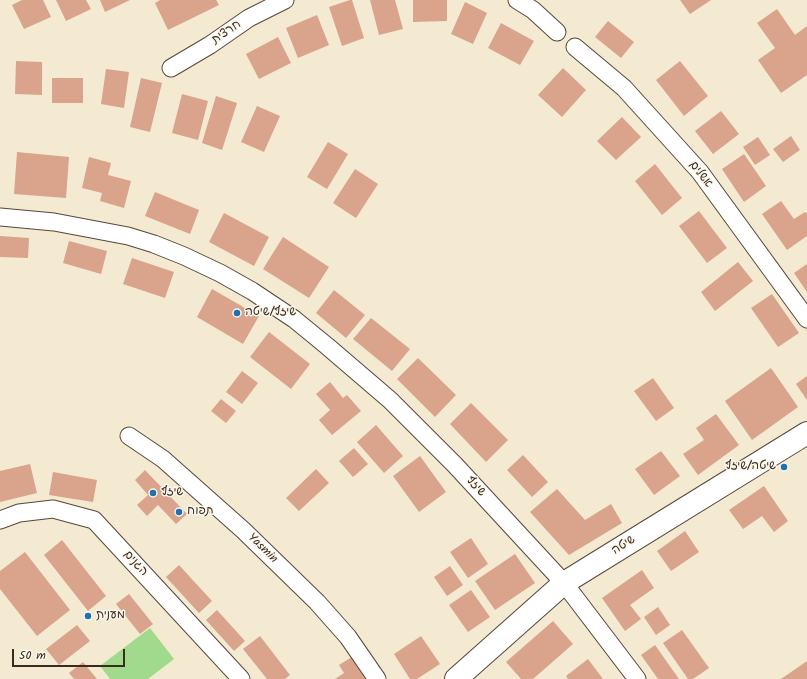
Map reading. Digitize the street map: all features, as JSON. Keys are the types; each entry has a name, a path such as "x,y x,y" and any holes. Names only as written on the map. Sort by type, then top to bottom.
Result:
{"street":[{"name":"חרצית","path":"171,68 249,18 285,0"},
{"path":"518,0 533,10 557,32"},
{"name":"אשלים","path":"575,46 624,88 700,172 807,319"},
{"name":"שיזף","path":"0,217 54,222 128,236 184,256 220,273 252,291 294,319 390,400 450,459 564,583 637,679"},
{"name":"שיטה","path":"456,679 564,583 807,433"},
{"name":"Yasmin","path":"130,436 163,458 243,530 317,602 348,637 377,679"},
{"name":"הגנים","path":"0,520 19,513 53,509 94,520 241,679"}],"green space":[{"path":"150,628 174,659 148,679 110,679 100,666"}],"building":[{"path":"22,0 43,0 51,17 24,29 12,5"},
{"path":"56,0 86,0 91,9 66,21"},
{"path":"100,0 130,0 105,12"},
{"path":"160,0 216,0 219,5 168,30 155,3"},
{"path":"352,0 364,38 342,46 329,7"},
{"path":"370,0 395,0 403,29 379,35"},
{"path":"413,0 447,0 447,21 413,22"},
{"path":"680,0 711,0 690,14"},
{"path":"465,2 487,13 473,44 451,34"},
{"path":"777,9 795,35 807,26 807,75 781,93 758,60 775,48 757,23"},
{"path":"317,15 329,45 298,58 286,28"},
{"path":"608,21 634,42 621,58 595,37"},
{"path":"501,23 534,41 520,65 488,48"},
{"path":"278,37 291,63 259,79 246,54"},
{"path":"16,61 42,62 42,95 15,94"},
{"path":"680,61 708,96 684,116 656,80"},
{"path":"563,68 586,90 562,117 538,95"},
{"path":"106,69 129,72 124,108 101,104"},
{"path":"52,78 83,78 83,103 52,103"},
{"path":"141,78 162,83 150,132 130,127"},
{"path":"182,94 208,101 198,140 172,133"},
{"path":"216,96 237,103 222,150 202,143"},
{"path":"257,106 280,116 264,152 241,142"},
{"path":"721,111 739,134 713,154 695,131"},
{"path":"622,117 641,137 616,160 597,141"},
{"path":"791,136 800,150 783,162 773,149"},
{"path":"758,137 770,155 755,165 743,147"},
{"path":"328,142 348,154 327,189 307,177"},
{"path":"17,152 69,157 66,198 14,194"},
{"path":"744,154 766,186 744,202 722,169"},
{"path":"89,157 111,163 108,175 131,181 124,208 100,201 102,193 82,188"},
{"path":"655,164 682,198 662,215 635,181"},
{"path":"355,169 378,184 356,218 333,203"},
{"path":"155,192 199,210 190,234 145,216"},
{"path":"781,201 794,219 805,212 807,214 807,236 787,250 762,214"},
{"path":"699,211 727,248 707,263 679,226"},
{"path":"224,213 269,237 254,266 209,242"},
{"path":"0,236 29,238 28,258 0,257"},
{"path":"283,237 329,267 309,298 263,269"},
{"path":"69,241 107,251 101,274 63,263"},
{"path":"132,258 174,272 165,298 123,284"},
{"path":"738,262 753,281 715,311 701,292"},
{"path":"807,264 807,292 794,273"},
{"path":"212,289 259,316 243,344 197,317"},
{"path":"334,290 365,315 346,338 316,313"},
{"path":"772,294 799,333 778,347 751,308"},
{"path":"371,318 410,349 392,371 353,339"},
{"path":"269,332 310,364 291,389 250,357"},
{"path":"418,358 456,395 435,417 397,379"},
{"path":"771,368 798,407 752,440 725,401"},
{"path":"242,371 258,383 242,404 226,392"},
{"path":"807,376 807,400 796,384"},
{"path":"653,378 674,408 656,421 634,391"},
{"path":"330,382 343,398 347,395 361,411 332,435 319,420 330,410 316,394"},
{"path":"221,399 236,411 226,423 211,411"},
{"path":"471,403 508,440 486,462 450,424"},
{"path":"716,414 739,445 698,475 683,454 704,440 696,428"},
{"path":"376,425 403,456 384,473 357,442"},
{"path":"354,448 368,464 353,477 339,461"},
{"path":"661,451 680,476 654,495 635,469"},
{"path":"523,455 548,482 532,497 507,470"},
{"path":"420,456 446,492 419,512 393,476"},
{"path":"30,464 37,493 0,502 0,471"},
{"path":"316,469 329,483 299,511 286,498"},
{"path":"145,470 187,514 176,524 158,505 147,516 137,505 148,495 135,480"},
{"path":"53,472 97,480 93,502 49,495"},
{"path":"764,486 788,521 774,532 762,516 743,529 729,510"},
{"path":"557,489 585,520 611,504 622,523 569,555 530,512"},
{"path":"685,531 699,552 671,571 657,551"},
{"path":"471,538 488,564 468,578 450,552"},
{"path":"62,540 106,596 88,611 44,555"},
{"path":"25,552 70,610 37,636 0,589 0,571"},
{"path":"515,554 535,583 495,610 475,581"},
{"path":"179,565 212,601 199,613 166,577"},
{"path":"450,566 463,585 447,596 434,577"},
{"path":"642,570 654,588 630,605 641,619 625,631 602,598"},
{"path":"471,590 490,617 468,632 449,605"},
{"path":"129,594 153,624 140,634 116,604"},
{"path":"658,607 670,625 656,635 644,617"},
{"path":"217,610 245,641 234,651 206,620"},
{"path":"553,621 573,644 533,679 521,679 506,662"},
{"path":"77,625 90,641 59,665 46,649"},
{"path":"682,630 709,668 693,679 688,679 663,643"},
{"path":"260,636 290,675 285,679 267,679 243,649"},
{"path":"421,636 440,664 417,679 410,679 394,654"},
{"path":"655,645 679,679 658,679 641,655"},
{"path":"355,655 372,679 335,679 344,673 339,665"},
{"path":"588,659 603,679 568,679 566,676"},
{"path":"807,661 807,679 781,679"},
{"path":"83,662 97,679 74,679 69,673"}],"place":[{"name":"שיזף/שיטה","path":"237,313"},
{"name":"שיטה/שיזף","path":"784,467"},
{"name":"שיזף","path":"153,493"},
{"name":"תפוח","path":"179,512"},
{"name":"מענית","path":"88,616"}]}
